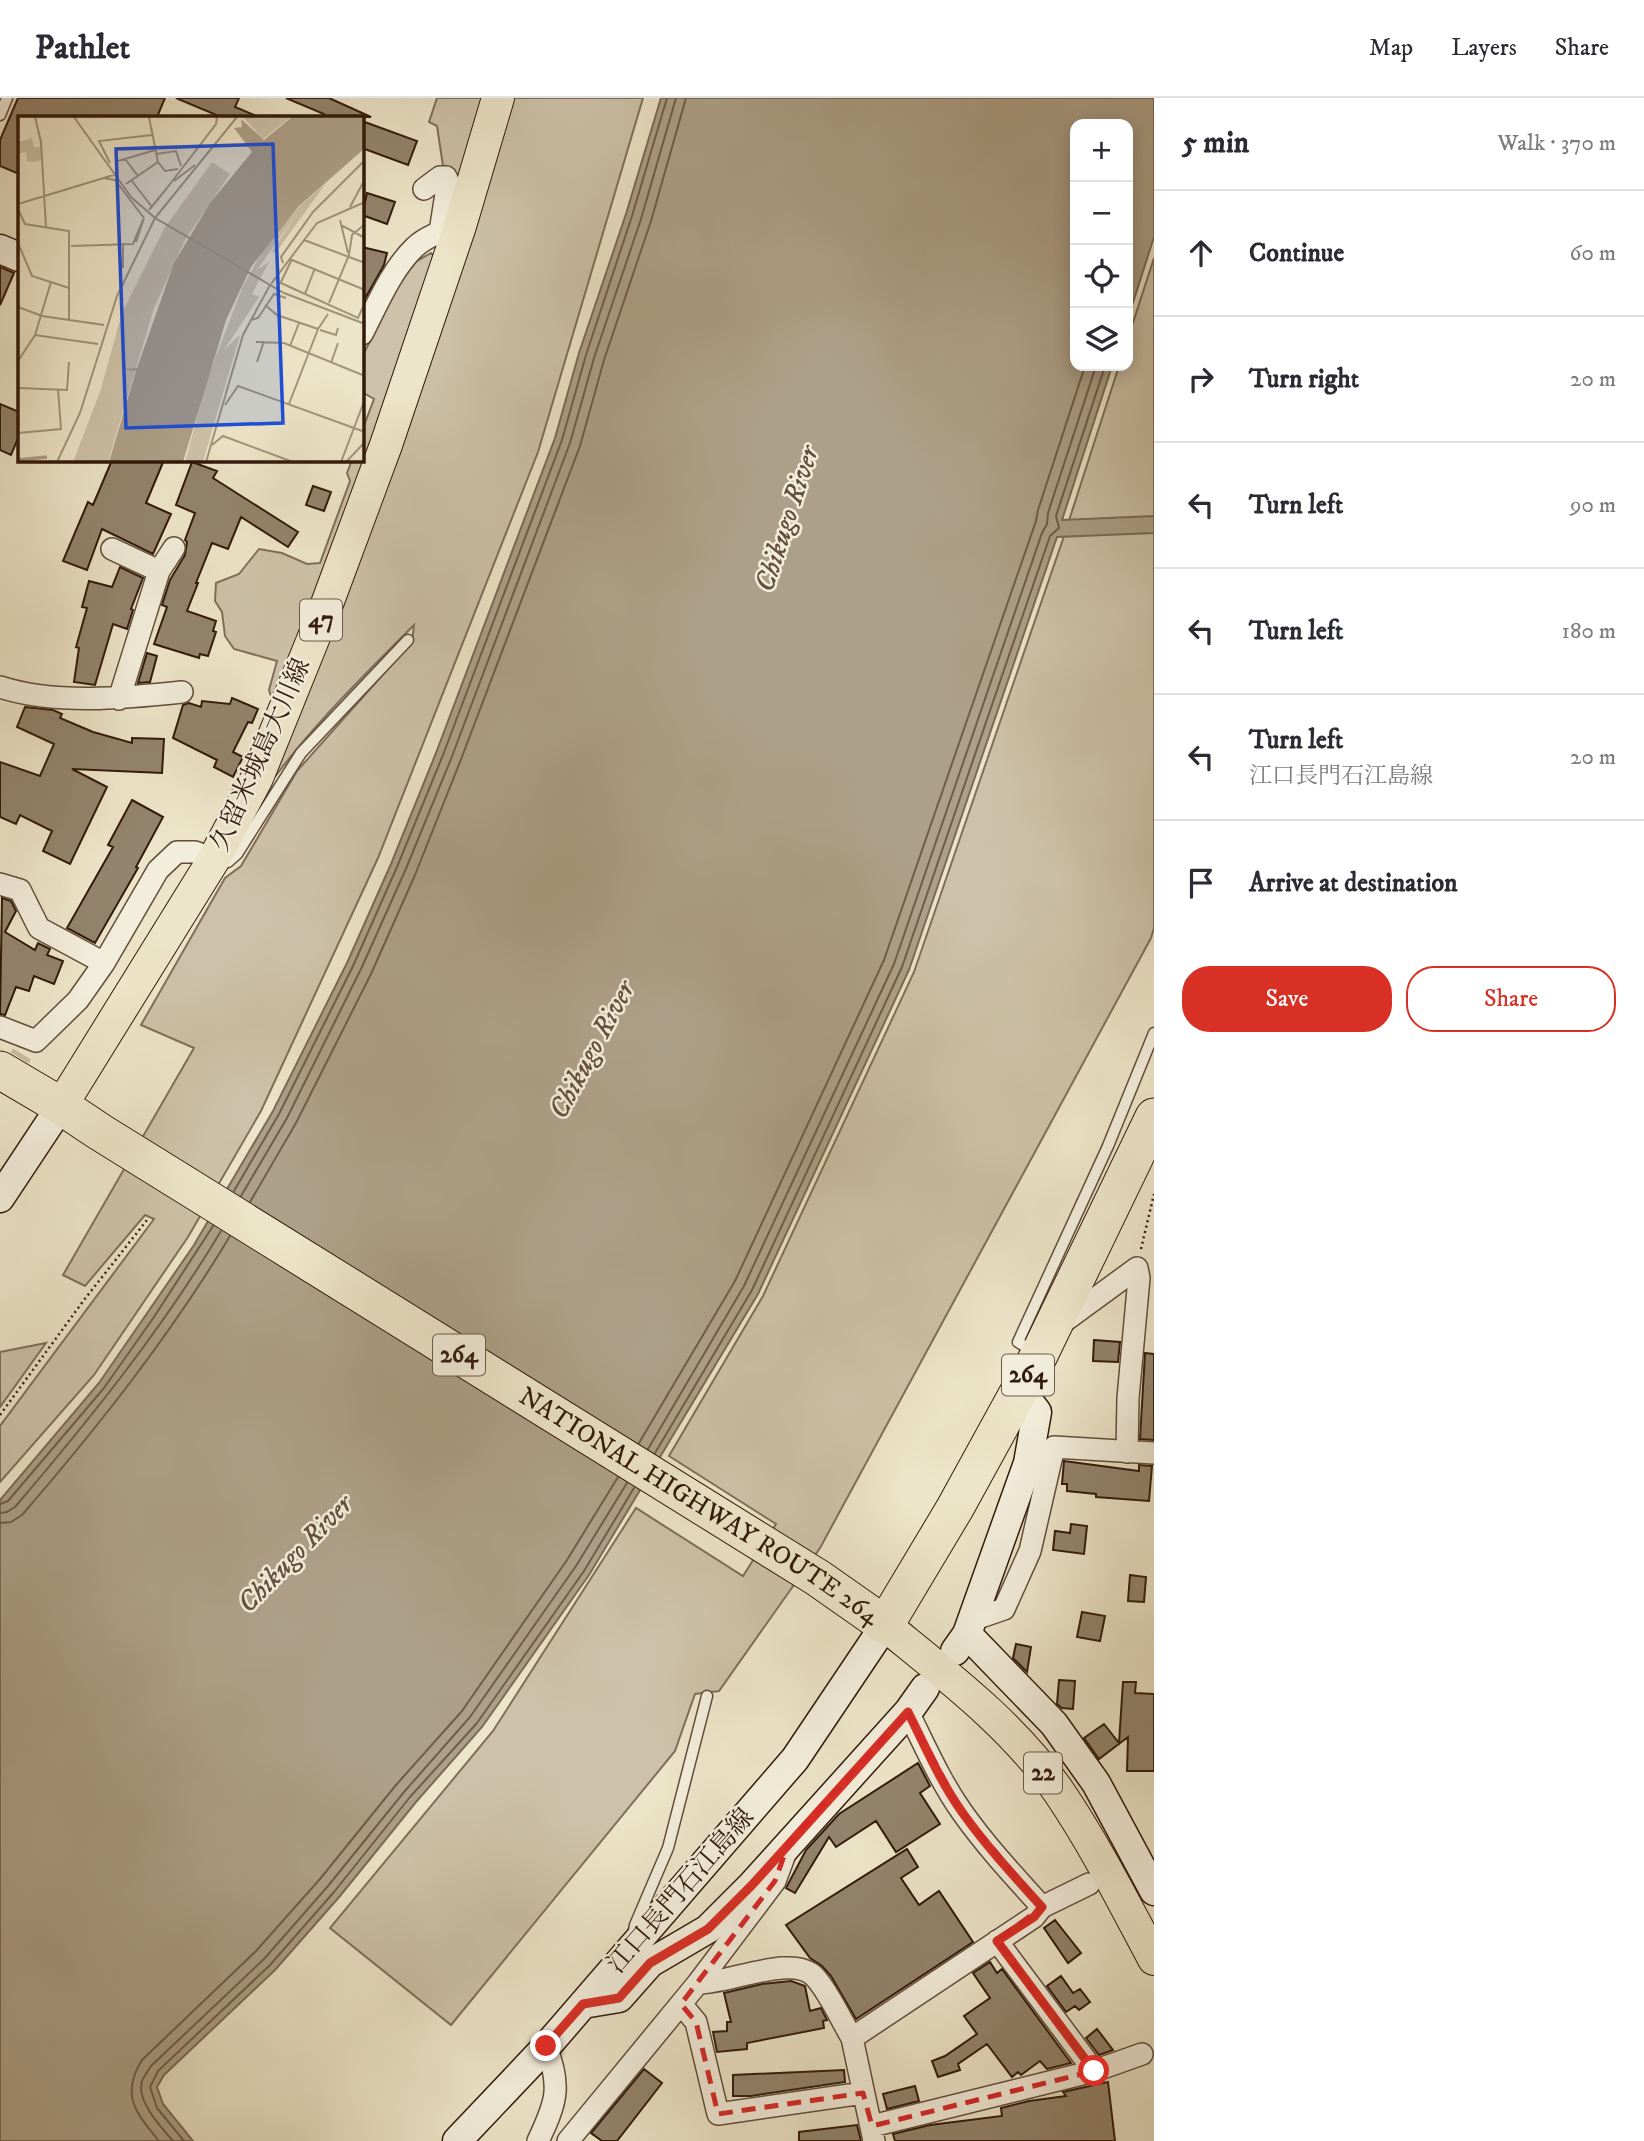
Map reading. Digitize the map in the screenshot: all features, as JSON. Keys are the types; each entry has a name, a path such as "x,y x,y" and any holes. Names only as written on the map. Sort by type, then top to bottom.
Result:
{"highway":[{"name":"264","path":"20,1055 61,1105"},
{"name":"NATIONAL HIGHWAY ROUTE 264","path":"61,1105 100,1132 818,1578 885,1625 955,1508 1045,1343 1154,1116"}],"main road":[{"name":"久留米城島大川線","path":"61,1105 214,859 257,778 324,612 386,446 450,229 498,98"},
{"name":"22","path":"885,1625 1011,1734 1058,1790 1101,1860 1154,1959"}],"street":[{"path":"364,330 393,275 415,247 450,229 446,177 440,177 424,189"},
{"path":"0,249 18,257"},
{"path":"119,699 159,571 174,548"},
{"path":"112,549 159,571"},
{"path":"0,687 12,691 75,698 119,699 182,692"},
{"path":"0,1027 20,1055 78,1000 104,962 158,870 177,852 195,852 214,859"},
{"path":"0,884 20,890 39,928 104,962"},
{"path":"0,1198 61,1105"},
{"path":"1045,1343 1137,1268 1139,1278 1128,1398 1127,1452"},
{"path":"965,1635 1028,1463 1037,1412 1020,1390"},
{"path":"965,1635 1004,1609 1030,1551 1054,1447 1154,1453"},
{"name":"江口長門石江島線","path":"457,2141 546,2046 795,1759 885,1625"},
{"path":"965,1635 1054,1724 1097,1783 1131,1864 1154,1891"},
{"path":"583,2004 619,1998 650,1963 708,1929 752,1885 908,1712 925,1688"},
{"path":"908,1712 940,1777 961,1811 995,1855 1042,1907"},
{"path":"569,2141 698,1983 775,1881 789,1842"},
{"path":"852,2038 1034,1917 1042,1907 1089,1884"},
{"path":"997,1941 1094,2071"},
{"path":"698,1983 711,1983 779,1968 799,1969 813,1975 852,2038 873,2134 1094,2071 1142,2054"},
{"path":"681,2004 696,2022 718,2114 863,2093"},
{"path":"538,2141 551,2113 556,2091 555,2069 546,2046"}],"lane":[{"path":"0,116 7,98"},
{"path":"214,859 228,862 237,854 301,753 408,640"},
{"path":"1045,1343 1018,1342 1108,1146 1154,1033"},
{"path":"632,1948 635,1925 668,1848 707,1696"}],"path":[{"path":"1137,1268 1154,1194"},
{"path":"0,1415 84,1300 147,1220"}],"highlighted area":[{"path":"908,1712 961,1811 1042,1907 997,1941 1094,2071 872,2126 863,2093 718,2114 696,2022 681,2004 775,1881 789,1842"}],"shaded area":[{"path":"437,98 488,98 458,195 452,169 443,166 437,126 429,122"},
{"path":"512,98 643,98 538,452 378,858 261,1111 188,1237 94,1375 0,1482 0,1426 154,1219 145,1215 85,1286 63,1275 194,1048 141,1025 225,878 241,866 297,771 412,642 414,625 316,727 263,793"},
{"path":"431,253 438,260 275,709 269,690 277,661 234,649 225,636 222,612 215,601 216,583 239,574 259,549 282,553 307,564 320,563 350,481 347,473 351,462 364,462 364,426 374,399 364,393 364,353 408,266"},
{"path":"1154,258 1154,928 1151,938 820,1548 719,1691 695,1694 675,1751 451,2025 330,1928 493,1731 636,1508 743,1576 776,1524 669,1456 763,1296 914,972 1063,539 1117,371 1133,371 1133,323"},
{"path":"46,1343 0,1407 0,1352"}],"water":[{"name":"Chikugo River","path":"661,98 1154,98 1154,237 1133,302 1133,119 1070,119 1070,371 1110,371 1062,520 1154,516 1154,533 1057,537 909,970 758,1294 589,1575 482,1727 275,1970 164,2075 157,2087 163,2104 193,2141 0,2141 0,1500 99,1383 194,1245 273,1111 347,963 436,753 555,438 579,353 626,214"}],"building":[{"path":"18,98 165,98 157,116 18,116 18,174 0,166 0,140"},
{"path":"176,98 239,98 235,107 257,116 219,116"},
{"path":"286,98 329,98 371,117 323,116"},
{"path":"364,122 417,141 408,165 364,149"},
{"path":"367,193 395,202 387,224 364,216"},
{"path":"364,247 387,253 384,265 364,300"},
{"path":"0,267 14,273 0,305"},
{"path":"0,404 18,412 18,438 11,455 0,450"},
{"path":"111,462 163,462 146,503 171,514 153,554 102,529 87,570 63,561 88,502 93,505"},
{"path":"192,462 217,471 213,478 298,532 288,547 241,517 228,549 212,543 187,611 216,621 213,631 216,632 208,656 200,654 199,658 154,644 167,607 162,605 170,580 185,555 185,540 195,513 176,505"},
{"path":"313,486 331,492 324,511 306,505"},
{"path":"120,567 143,578 131,609 133,610 127,629 113,624 95,685 74,682 79,648 76,647 87,608 82,607 89,581 112,587"},
{"path":"147,653 157,656 150,682 138,683"},
{"path":"232,698 258,709 252,723 248,722 233,752 243,757 233,777 214,767 217,760 173,738 183,705 189,703 201,707 202,701 230,704"},
{"path":"25,707 53,710 62,714 60,718 93,732 132,743 132,738 164,739 162,773 72,769 107,787 70,864 43,851 52,831 20,815 16,824 0,817 0,762 40,776 54,744 17,727"},
{"path":"132,800 163,817 136,867 138,868 95,943 67,928 113,847 108,845"},
{"path":"2,898 11,901 16,911 5,932 35,950 38,943 50,949 47,955 63,961 54,984 34,976 29,991 16,987 5,1015 0,1014"},
{"path":"1094,1340 1120,1342 1118,1362 1093,1361"},
{"path":"1145,1353 1154,1354 1154,1440 1140,1439"},
{"path":"1064,1461 1139,1471 1139,1465 1152,1466 1149,1501 1096,1497 1096,1494 1067,1491 1067,1484 1062,1484"},
{"path":"1071,1524 1087,1526 1084,1554 1053,1550 1055,1531 1070,1533"},
{"path":"1130,1575 1146,1577 1144,1602 1128,1601"},
{"path":"1082,1612 1105,1616 1100,1641 1077,1637"},
{"path":"1016,1644 1031,1647 1027,1672 1013,1658"},
{"path":"1059,1680 1075,1681 1073,1709 1062,1708 1057,1704"},
{"path":"1123,1682 1136,1682 1135,1693 1154,1694 1154,1771 1127,1771 1128,1737 1099,1759 1084,1738 1104,1724 1119,1743"},
{"path":"918,1763 930,1786 920,1793 940,1824 896,1852 876,1821 836,1847 829,1837 795,1893 786,1888 806,1850 839,1814"},
{"path":"907,1849 918,1867 901,1878 919,1905 939,1891 973,1942 856,2019 831,1976 810,1958 786,1925"},
{"path":"1055,1920 1081,1953 1068,1963 1044,1928"},
{"path":"990,1962 997,1973 1002,1969 1071,2063 1047,2069 1040,2061 1021,2075 1018,2072 1012,2077 987,2044 958,2064 960,2070 938,2077 932,2061 945,2056 977,2034 964,2016 990,1998 973,1973"},
{"path":"1061,1976 1073,1993 1080,1989 1090,2002 1079,2010 1075,2006 1066,2012 1047,1986"},
{"path":"791,1981 805,1986 810,2011 821,2008 827,2020 823,2021 824,2028 747,2043 747,2049 717,2052 713,2032 727,2031 727,2022 731,2022 724,1993 762,1984"},
{"path":"1097,2029 1113,2050 1099,2055 1086,2038"},
{"path":"644,2069 662,2083 617,2141 602,2141 591,2133"},
{"path":"844,2070 845,2082 751,2096 733,2096 733,2075"},
{"path":"1108,2082 1115,2141 895,2141 893,2134 930,2125 1002,2116 1001,2108 1066,2096 1063,2092"},
{"path":"915,2086 919,2101 887,2109 883,2094"},
{"path":"857,2125 861,2141 799,2141 799,2132"}],"tunnel":[{"path":"3,1084 22,1054"}],"route":[{"path":"546,2046 583,2004 619,1998 650,1963 708,1929 752,1885 908,1712 940,1777 961,1811 995,1855 1042,1907 1034,1917 997,1941 1094,2071"}]}
